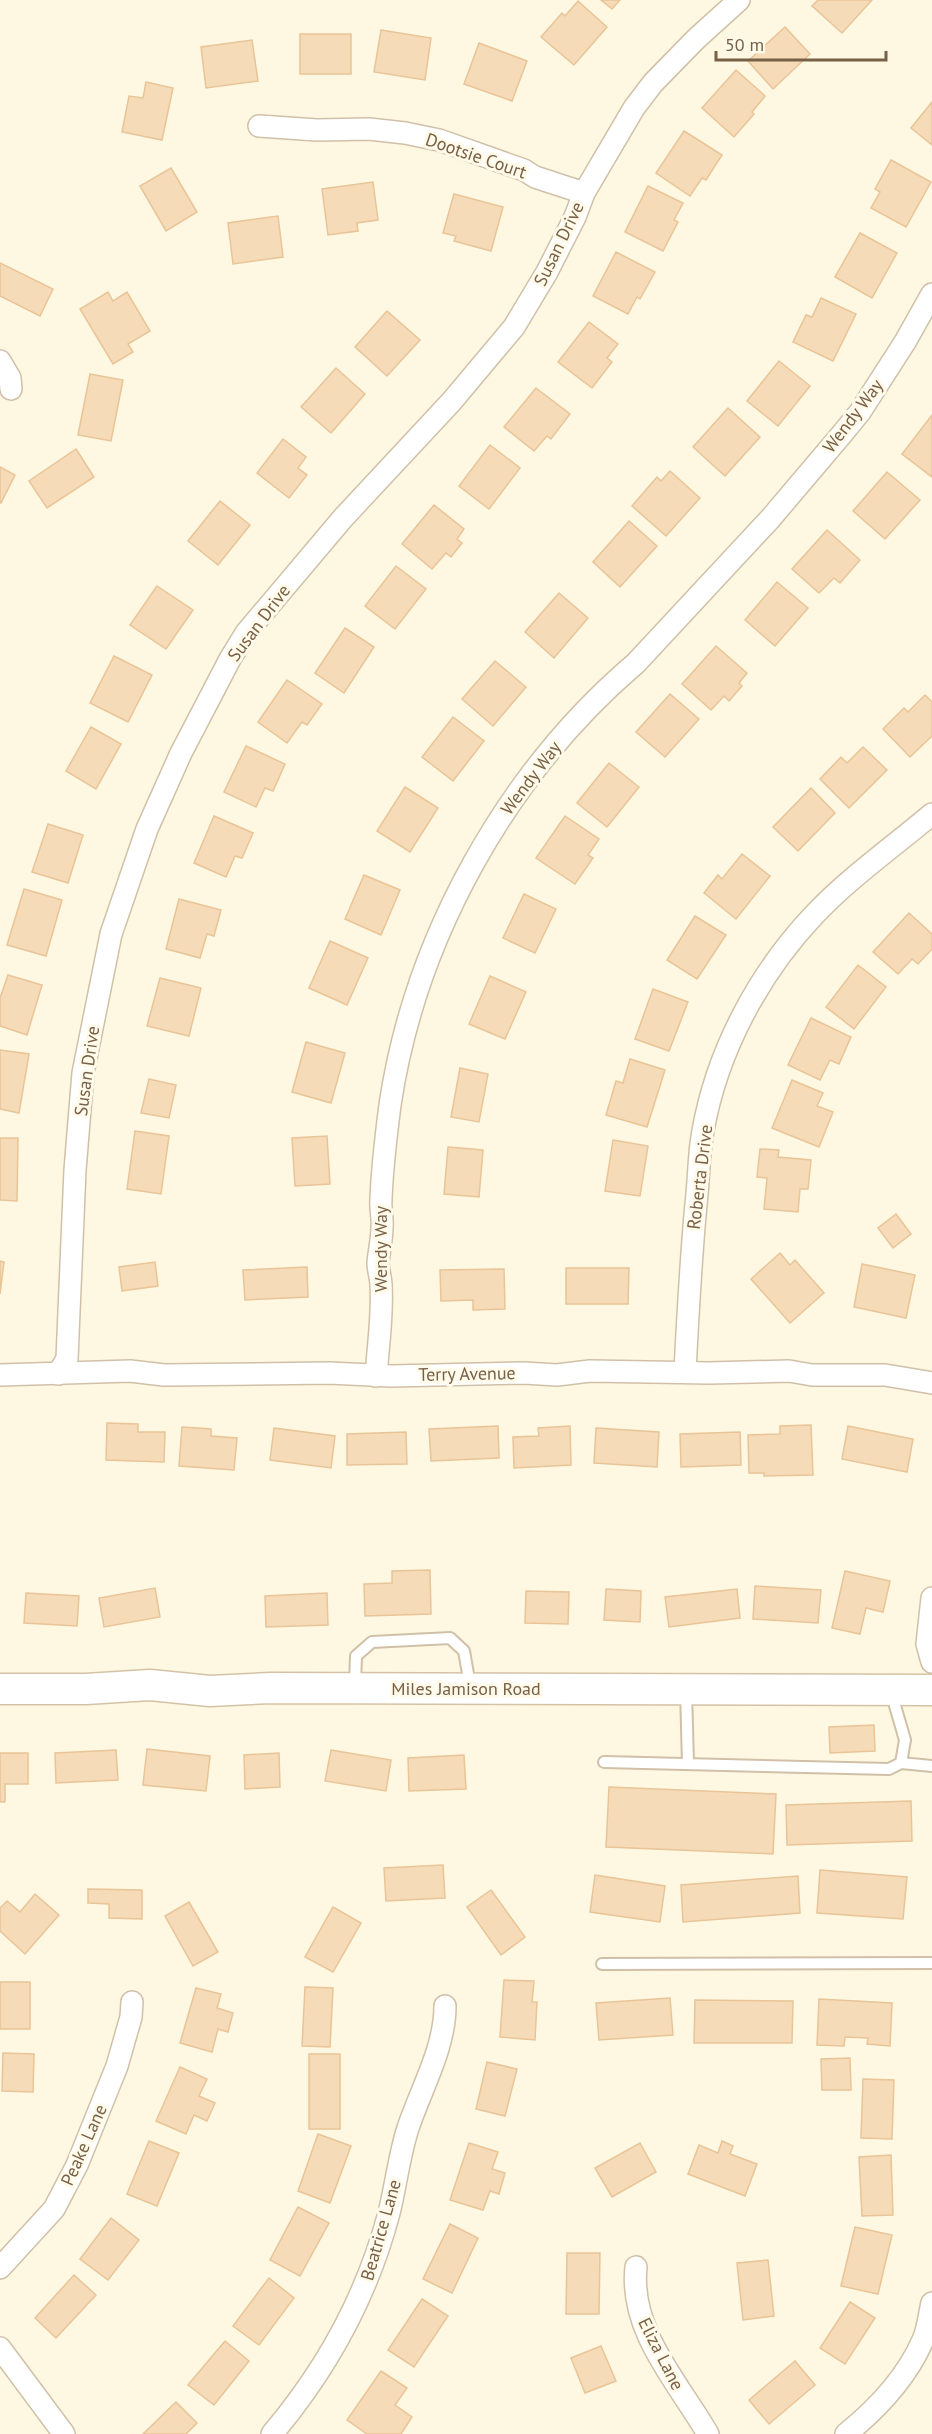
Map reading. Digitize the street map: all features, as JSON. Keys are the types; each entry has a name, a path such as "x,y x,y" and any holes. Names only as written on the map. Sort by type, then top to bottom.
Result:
{"main road":[{"name":"Miles Jamison Road","path":"0,1689 86,1689 150,1685 210,1691 271,1688 932,1690"}],"street":[{"name":"Susan Drive","path":"58,1374 67,1359 75,1170 84,1073 111,934 147,829 176,764 230,658 246,633 343,518 452,401 514,327 547,272 575,217 584,193 617,135 653,83 739,0"},
{"name":"Dootsie Court","path":"259,126 317,130 369,129 439,140 584,193"},
{"name":"Wendy Way","path":"376,1376 381,1316 378,1263 382,1222 381,1202 390,1105 399,1056 413,1005 452,904 496,825 538,764 574,722 613,682 636,663 770,519 842,435 860,412 905,342 932,294"},
{"path":"0,361 10,378 11,389"},
{"name":"Roberta Drive","path":"685,1371 692,1245 703,1131 717,1079 747,1006 777,959 815,914 932,814"},
{"name":"Terry Avenue","path":"0,1375 130,1371 164,1375 329,1373 376,1376 524,1373 557,1375 590,1371 789,1371 812,1375 885,1375 932,1383"},
{"path":"932,1599 927,1644 932,1662"},
{"name":"Peake Lane","path":"0,2268 54,2209 78,2165 117,2066 132,2002"},
{"name":"Beatrice Lane","path":"272,2434 296,2406 329,2358 358,2302 375,2260 389,2212 405,2140 418,2097 441,2040 445,2022 445,2006"},
{"name":"Eliza Lane","path":"636,2267 633,2287 644,2325 666,2368 708,2434"},
{"path":"846,2434 866,2418 897,2382 912,2360 924,2338 932,2303"},
{"path":"0,2348 64,2434"}],"lane":[{"path":"355,1689 356,1656 372,1641 450,1638 464,1651 470,1689"},
{"path":"686,1689 688,1764"},
{"path":"890,1689 905,1740 901,1763"},
{"path":"604,1761 890,1769 901,1763 932,1766"},
{"path":"602,1964 932,1963"}],"building":[{"path":"601,0 620,0 612,9"},
{"path":"818,0 872,0 842,33 812,6"},
{"path":"578,1 607,27 574,65 541,37 562,13 565,16"},
{"path":"785,27 810,54 773,89 748,61"},
{"path":"381,30 431,38 425,80 374,72"},
{"path":"300,34 351,34 351,74 300,74"},
{"path":"252,40 258,81 206,88 201,47"},
{"path":"479,43 527,61 512,101 464,84"},
{"path":"736,70 765,96 752,112 754,114 734,137 702,108"},
{"path":"146,82 173,88 162,140 122,132 129,96 143,98"},
{"path":"932,102 932,145 911,128"},
{"path":"684,131 722,155 706,180 702,178 690,196 656,173"},
{"path":"891,160 931,182 906,227 871,208 880,192 875,189"},
{"path":"171,168 197,212 166,231 140,186"},
{"path":"373,182 378,220 357,223 358,231 328,235 322,189"},
{"path":"648,186 683,203 674,220 678,222 663,251 625,232"},
{"path":"454,194 503,207 491,251 454,241 456,236 443,233"},
{"path":"278,216 283,257 233,264 228,223"},
{"path":"860,233 897,253 872,298 835,277"},
{"path":"616,252 655,272 640,299 637,297 628,314 593,296"},
{"path":"0,263 53,289 40,316 0,296"},
{"path":"108,292 113,301 127,292 150,331 128,344 133,352 113,364 80,309"},
{"path":"821,298 856,314 833,361 793,342 806,315 812,317"},
{"path":"387,311 420,340 387,376 355,347"},
{"path":"589,322 618,344 607,358 612,362 592,388 558,362"},
{"path":"779,361 810,386 778,426 747,401"},
{"path":"336,368 365,394 331,433 301,407"},
{"path":"90,374 123,380 111,441 78,435"},
{"path":"536,388 570,414 551,439 547,436 534,451 504,427"},
{"path":"728,408 760,437 725,476 693,447"},
{"path":"932,415 932,477 902,454"},
{"path":"283,439 306,457 298,468 307,475 289,498 257,473"},
{"path":"490,445 520,468 489,509 459,486"},
{"path":"76,449 94,477 47,508 29,481"},
{"path":"0,467 15,475 1,503 0,503"},
{"path":"670,471 700,498 666,536 632,506 657,477 661,481"},
{"path":"887,472 920,500 885,539 853,511"},
{"path":"220,501 250,525 218,565 188,541"},
{"path":"434,505 464,529 457,539 462,543 451,557 446,553 432,569 402,544"},
{"path":"629,521 657,546 620,587 593,562"},
{"path":"827,530 860,560 840,583 834,578 819,593 792,569"},
{"path":"396,566 426,589 395,629 365,606"},
{"path":"777,582 808,608 775,646 745,620"},
{"path":"157,586 193,610 166,649 130,625"},
{"path":"559,593 588,618 554,658 525,632"},
{"path":"345,628 374,647 344,693 315,673"},
{"path":"716,646 747,673 739,683 742,686 729,701 724,696 711,710 682,684"},
{"path":"114,656 152,675 128,722 90,703"},
{"path":"495,661 526,687 493,726 462,699"},
{"path":"287,680 322,704 307,725 302,722 287,743 258,722"},
{"path":"670,694 699,719 665,757 636,732"},
{"path":"925,695 932,702 932,736 910,757 883,729 904,708 908,712"},
{"path":"453,717 484,741 453,781 422,757"},
{"path":"91,727 121,744 96,789 66,771"},
{"path":"246,746 285,764 273,791 265,788 256,807 224,792"},
{"path":"863,747 887,770 849,808 820,779 841,757 847,763"},
{"path":"609,763 639,787 607,827 577,803"},
{"path":"405,787 438,808 410,852 377,831"},
{"path":"811,788 835,813 798,851 773,827"},
{"path":"214,816 253,833 242,858 235,856 226,877 194,863"},
{"path":"565,816 599,839 588,855 593,858 575,884 536,858"},
{"path":"48,824 83,835 68,883 32,872"},
{"path":"742,854 770,876 736,919 704,893 718,875 722,879"},
{"path":"364,875 400,890 381,935 345,919"},
{"path":"24,889 62,900 46,956 7,945"},
{"path":"524,894 556,909 535,953 503,938"},
{"path":"179,899 221,910 214,936 207,934 200,958 166,949"},
{"path":"909,913 932,934 932,949 918,964 912,959 898,974 873,952"},
{"path":"695,916 726,935 697,979 667,960"},
{"path":"330,941 368,958 347,1005 309,988"},
{"path":"858,965 886,987 854,1029 826,1007"},
{"path":"8,975 42,985 27,1035 0,1026 0,998"},
{"path":"490,976 526,992 505,1039 469,1024"},
{"path":"160,978 201,988 189,1036 147,1026"},
{"path":"653,989 688,1002 669,1051 635,1039"},
{"path":"811,1018 851,1037 839,1064 830,1060 820,1080 788,1065"},
{"path":"306,1042 345,1053 331,1103 292,1092"},
{"path":"0,1050 29,1054 19,1113 0,1109"},
{"path":"630,1059 665,1070 647,1127 606,1115 616,1081 623,1083"},
{"path":"460,1068 488,1074 479,1122 451,1117"},
{"path":"149,1079 176,1085 169,1118 141,1113"},
{"path":"792,1080 823,1093 817,1106 833,1112 819,1147 772,1128"},
{"path":"135,1131 169,1136 161,1194 127,1189"},
{"path":"327,1136 330,1184 295,1186 292,1138"},
{"path":"0,1138 18,1138 17,1201 0,1200"},
{"path":"613,1140 648,1146 640,1196 605,1191"},
{"path":"448,1147 483,1150 479,1197 444,1194"},
{"path":"760,1149 779,1150 778,1157 811,1160 808,1189 800,1189 798,1212 764,1209 767,1178 757,1177"},
{"path":"896,1214 911,1234 893,1248 878,1228"},
{"path":"780,1253 790,1265 795,1260 824,1293 790,1323 751,1279"},
{"path":"0,1261 4,1262 0,1294"},
{"path":"155,1262 158,1286 122,1291 119,1267"},
{"path":"862,1264 915,1275 906,1318 854,1307"},
{"path":"307,1267 308,1297 245,1300 243,1270"},
{"path":"566,1268 629,1268 628,1304 566,1304"},
{"path":"504,1269 505,1309 473,1310 473,1300 441,1301 440,1270"},
{"path":"107,1423 138,1424 138,1432 165,1432 164,1462 106,1460"},
{"path":"811,1425 813,1475 764,1476 764,1473 749,1473 748,1435 780,1434 780,1426"},
{"path":"498,1426 499,1458 431,1461 429,1429"},
{"path":"570,1426 571,1465 514,1468 513,1437 539,1436 538,1428"},
{"path":"848,1426 913,1439 907,1472 842,1459"},
{"path":"182,1427 211,1429 211,1436 237,1438 234,1470 179,1466"},
{"path":"274,1428 335,1436 331,1468 270,1460"},
{"path":"596,1428 659,1432 657,1467 594,1463"},
{"path":"406,1432 407,1464 347,1465 347,1434"},
{"path":"740,1432 741,1465 681,1467 680,1434"},
{"path":"430,1570 431,1614 365,1616 364,1584 392,1583 392,1571"},
{"path":"845,1571 890,1581 883,1612 866,1608 860,1634 832,1628"},
{"path":"755,1586 821,1590 818,1623 753,1619"},
{"path":"155,1588 160,1617 104,1627 99,1598"},
{"path":"606,1589 641,1591 640,1622 604,1620"},
{"path":"737,1589 740,1618 669,1627 665,1597"},
{"path":"526,1591 569,1592 568,1624 525,1623"},
{"path":"26,1593 79,1596 77,1626 24,1623"},
{"path":"327,1593 328,1625 266,1627 265,1596"},
{"path":"874,1725 875,1751 830,1753 829,1727"},
{"path":"147,1749 210,1756 206,1791 143,1785"},
{"path":"116,1750 118,1780 56,1783 55,1753"},
{"path":"331,1750 391,1760 386,1791 325,1781"},
{"path":"0,1753 28,1753 28,1784 5,1784 5,1802 0,1802"},
{"path":"279,1753 280,1787 245,1789 244,1755"},
{"path":"464,1755 466,1789 409,1791 408,1758"},
{"path":"609,1787 776,1794 773,1854 606,1847"},
{"path":"911,1801 912,1841 787,1845 786,1805"},
{"path":"443,1865 445,1898 386,1901 384,1868"},
{"path":"820,1870 907,1877 903,1919 817,1913"},
{"path":"595,1875 665,1886 660,1922 590,1912"},
{"path":"798,1876 800,1913 683,1922 681,1885"},
{"path":"88,1889 142,1890 142,1919 109,1918 109,1904 88,1903"},
{"path":"491,1890 525,1937 501,1955 467,1907"},
{"path":"35,1894 59,1915 25,1954 0,1931 0,1908 7,1901 20,1912"},
{"path":"189,1902 218,1952 193,1966 165,1916"},
{"path":"333,1907 361,1923 333,1972 305,1957"},
{"path":"504,1980 534,1981 532,2002 537,2002 535,2040 500,2037"},
{"path":"0,1982 30,1982 30,2029 0,2029"},
{"path":"305,1987 333,1988 330,2047 302,2046"},
{"path":"196,1988 221,1994 217,2008 233,2013 228,2032 218,2029 212,2052 180,2043"},
{"path":"670,1998 673,2035 599,2040 596,2003"},
{"path":"819,1999 892,2003 890,2046 867,2044 868,2038 845,2037 844,2046 817,2045"},
{"path":"695,2000 793,2001 792,2043 694,2043"},
{"path":"3,2053 34,2054 33,2092 2,2091"},
{"path":"309,2054 340,2054 340,2129 309,2129"},
{"path":"850,2058 851,2090 822,2090 821,2059"},
{"path":"487,2062 517,2069 505,2116 476,2109"},
{"path":"180,2067 207,2079 199,2096 215,2103 207,2121 194,2115 186,2134 156,2121"},
{"path":"863,2079 894,2080 892,2139 861,2138"},
{"path":"318,2134 351,2146 330,2203 298,2191"},
{"path":"149,2141 179,2153 157,2206 127,2194"},
{"path":"722,2141 733,2146 730,2154 757,2164 745,2196 688,2174 699,2145 718,2153"},
{"path":"469,2143 498,2152 492,2169 505,2173 499,2194 490,2191 483,2210 450,2200"},
{"path":"640,2143 656,2172 612,2197 595,2168"},
{"path":"891,2155 893,2215 862,2216 859,2157"},
{"path":"298,2207 329,2223 300,2276 270,2260"},
{"path":"111,2218 139,2240 108,2280 80,2259"},
{"path":"450,2224 478,2238 452,2293 423,2279"},
{"path":"855,2227 892,2235 878,2294 841,2286"},
{"path":"567,2253 600,2253 599,2314 566,2314"},
{"path":"768,2260 774,2316 743,2320 737,2263"},
{"path":"74,2275 96,2295 56,2338 35,2318"},
{"path":"269,2278 294,2298 259,2345 233,2326"},
{"path":"422,2299 448,2316 414,2367 388,2350"},
{"path":"850,2302 875,2318 845,2364 820,2348"},
{"path":"225,2341 249,2361 214,2405 188,2385"},
{"path":"601,2346 616,2381 585,2393 571,2358"},
{"path":"795,2361 815,2385 769,2424 749,2400"},
{"path":"381,2371 407,2388 395,2405 412,2417 401,2434 367,2434 347,2420"},
{"path":"176,2402 197,2423 186,2434 143,2434"}]}
